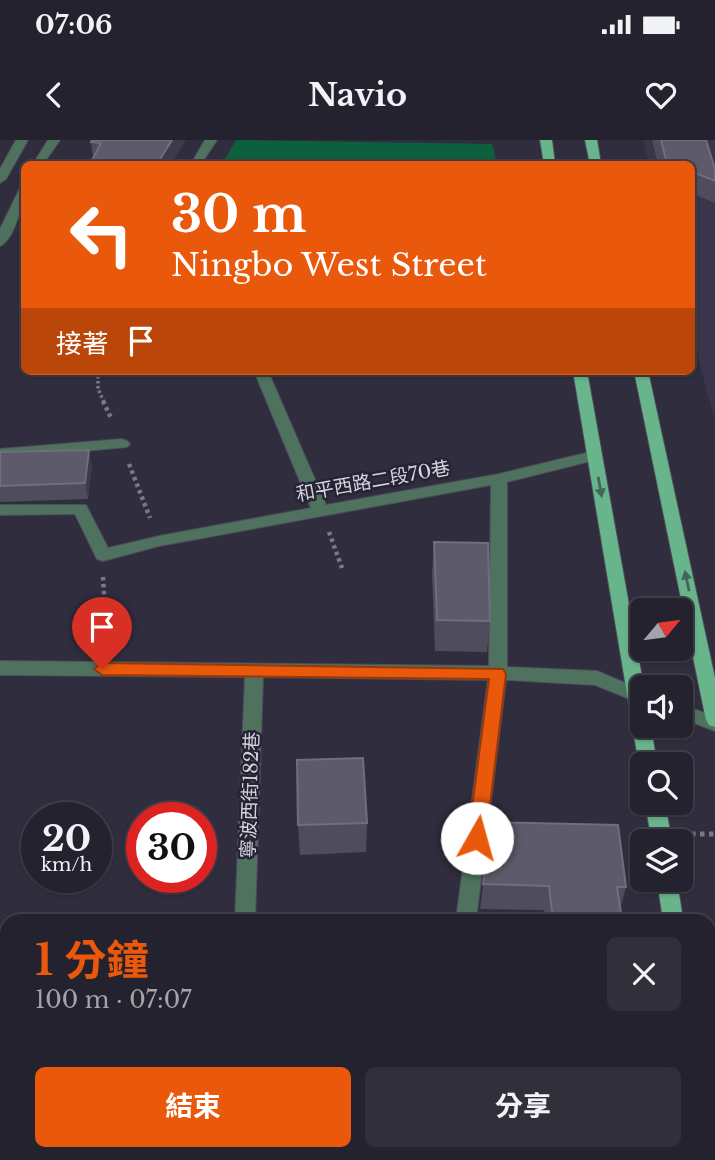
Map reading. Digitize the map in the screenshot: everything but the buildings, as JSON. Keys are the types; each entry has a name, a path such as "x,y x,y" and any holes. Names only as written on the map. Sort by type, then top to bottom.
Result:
{"main road":[{"path":"546,140 550,161"},
{"path":"591,140 595,161"},
{"path":"581,375 635,675"},
{"path":"642,375 715,722"},
{"path":"669,892 672,914"}],"street":[{"path":"0,179 22,140"},
{"path":"43,161 54,140"},
{"path":"198,161 211,140"},
{"path":"0,242 21,197"},
{"path":"263,375 321,512"},
{"path":"0,454 122,444"},
{"name":"和平西路二段70巷","path":"0,510 80,509 103,555 159,541 499,479 594,456"},
{"path":"467,914 498,674 499,479"},
{"path":"0,668 498,674 597,678 630,691"},
{"name":"寧波西街182巷","path":"245,914 254,670"},
{"path":"693,715 715,722"}],"path":[{"path":"321,512 342,568"}],"shaded area":[{"path":"643,140 715,140 715,422 695,345 695,161 648,161"}],"green space":[{"path":"236,140 492,144 496,161 224,161"}],"route":[{"path":"102,669 498,674 477,838"}]}
